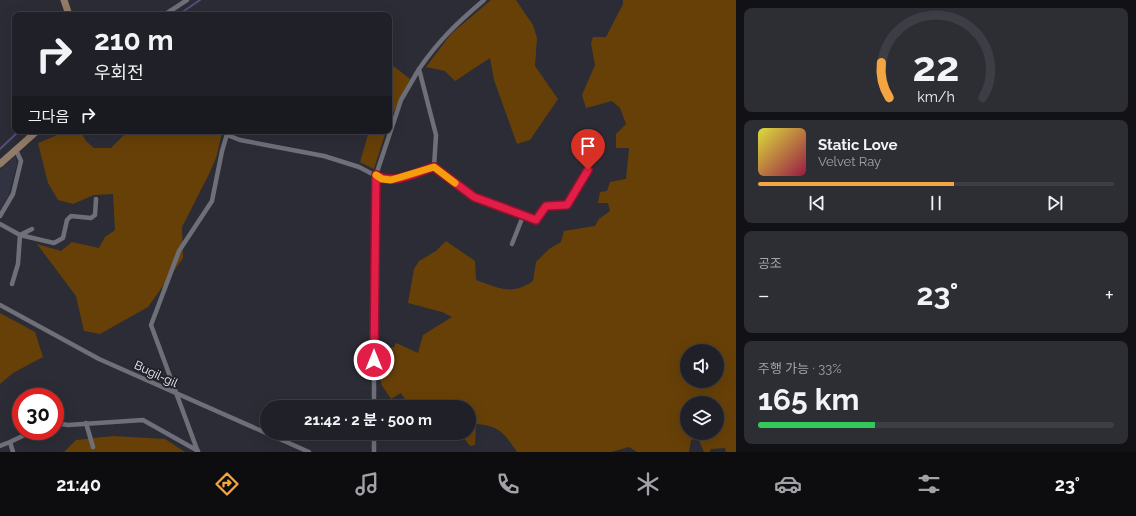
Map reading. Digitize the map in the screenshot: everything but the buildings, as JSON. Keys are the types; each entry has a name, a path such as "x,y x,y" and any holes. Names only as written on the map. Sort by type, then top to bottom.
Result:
{"street":[{"path":"64,0 68,12"},
{"path":"169,12 187,0"},
{"path":"392,127 401,100 436,44 456,23 484,0"},
{"path":"420,70 436,135 434,167"},
{"path":"0,164 34,134"},
{"path":"198,452 151,325 179,251 212,202 222,151 228,134"},
{"path":"230,134 240,140 324,156 359,167 382,179 391,180 434,167"},
{"path":"374,400 376,175 390,134"},
{"path":"0,216 13,194 21,161 16,150"},
{"path":"434,167 474,197 536,220 546,206 567,205 588,170"},
{"path":"0,224 20,235 54,243 63,238 67,220 71,216 91,218 95,214 96,199"},
{"path":"512,244 523,216"},
{"path":"20,235 32,228"},
{"path":"12,284 18,264 20,235"},
{"name":"Bugil-gil","path":"0,305 99,359 177,395 309,452"},
{"path":"64,424 143,420 198,452"},
{"path":"86,423 93,447"},
{"path":"0,446 14,440"},
{"path":"374,440 374,452"},
{"path":"10,442 12,452"}],"shaded area":[{"path":"491,0 516,0 533,25 537,38 535,66 558,99 530,140 517,144 494,80 490,58 455,81 445,71 426,67 451,34"},
{"path":"623,0 736,0 736,452 726,452 725,448 711,449 709,452 704,452 699,440 724,440 724,396 680,396 680,440 691,440 689,452 637,452 629,447 611,452 517,452 505,435 501,432 491,427 476,424 476,400 406,400 401,393 391,399 381,384 379,350 394,347 396,343 418,353 423,335 452,317 442,312 408,303 414,269 419,261 436,251 446,241 475,261 476,280 498,288 518,288 533,281 536,262 549,249 561,242 564,231 595,226 599,219 610,211 608,203 598,203 600,192 607,191 610,182 626,179 629,148 616,148 616,134 626,124 620,108 612,101 586,108 582,95 595,65 591,43 593,37 606,37 623,4"},
{"path":"392,65 410,79 392,116"},
{"path":"60,134 82,134 86,141 94,148 111,148 125,134 222,134 216,158 182,227 183,258 148,307 100,334 84,331 76,296 37,244 61,251 72,242 99,248 105,237 115,230 113,194 94,195 73,204 58,200 48,183 38,143"},
{"path":"368,134 385,134 374,169 360,162"},
{"path":"15,156 17,163 8,196 0,209 0,170"},
{"path":"0,313 35,332 43,357 13,373 0,384"},
{"path":"113,436 165,439 185,452 64,452 76,440"},
{"path":"465,440 475,440 475,445 470,446"}],"waterway":[{"path":"182,12 200,0"},
{"path":"0,149 16,134"}],"slow traffic":[{"path":"376,175 382,179 391,180 434,167 455,183"}],"route":[{"path":"374,360 376,175 382,179 391,180 434,167 474,197 536,220 546,206 567,205 588,170"}]}
